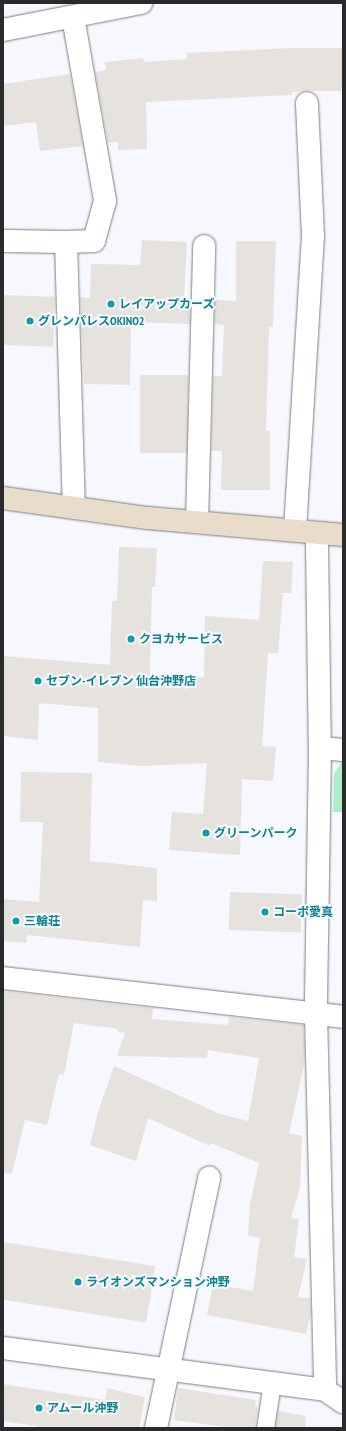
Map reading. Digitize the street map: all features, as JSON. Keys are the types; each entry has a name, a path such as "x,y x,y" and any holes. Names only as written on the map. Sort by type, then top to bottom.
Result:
{"street":[{"path":"3,30 137,3"},
{"path":"3,241 94,241 105,201 73,17"},
{"path":"295,530 313,236 307,103"},
{"path":"66,242 74,508"},
{"path":"197,522 204,246"},
{"path":"3,498 74,508 197,522 343,535"},
{"path":"320,533 317,545 320,748 316,1014 325,1390"},
{"path":"320,748 343,750"},
{"path":"3,978 343,1017"},
{"path":"156,1428 167,1369 209,1178"},
{"path":"3,1348 325,1390 343,1402"}],"lane":[{"path":"265,1428 272,1383"}],"green space":[{"path":"343,760 343,812 333,812 334,774"}],"building":[{"path":"290,48 343,48 343,91 306,91 292,92 292,95 146,102 147,149 118,150 118,142 108,143 95,72 106,70 105,62 143,58 144,62 187,59 187,53"},
{"path":"70,74 83,146 40,151 36,122 3,126 3,84"},
{"path":"142,240 187,242 184,300 190,300 190,324 131,322 130,385 84,384 80,297 90,298 91,264 140,265"},
{"path":"236,241 276,241 273,327 269,327 266,431 270,431 270,490 221,490 222,451 211,451 213,376 222,376 224,325 215,324 215,300 236,301"},
{"name":"グレンパレスOKINO2","path":"3,295 55,297 53,347 3,345"},
{"path":"140,375 188,375 188,453 140,453"},
{"path":"119,547 157,548 155,587 152,587 150,676 204,677 205,616 259,620 263,561 293,562 291,593 283,593 278,653 268,653 262,746 276,747 273,781 242,779 240,855 169,850 172,812 203,814 207,763 142,766 98,762 98,708 39,703 38,740 3,736 3,656 110,665 112,601 117,601"},
{"path":"21,772 92,773 90,861 157,868 157,901 143,900 140,947 27,935 26,943 3,941 3,899 39,902 43,822 20,822"},
{"name":"コーポ愛真","path":"230,892 302,895 301,932 229,930"},
{"path":"3,991 153,1008 152,1019 228,1025 229,1017 304,1025 305,1061 289,1133 302,1136 300,1187 291,1218 299,1219 294,1257 307,1259 298,1297 310,1298 311,1313 306,1334 207,1315 213,1284 253,1291 260,1238 248,1236 250,1204 259,1163 211,1143 210,1146 148,1118 136,1161 90,1145 98,1112 114,1066 220,1114 248,1121 259,1058 208,1050 207,1058 117,1056 125,1033 118,1032 118,1029 74,1023 64,1075 59,1074 47,1125 25,1120 12,1174 3,1173"},
{"name":"ライオンズマンション沖野","path":"3,1242 155,1266 146,1322 3,1300"},
{"path":"3,1384 105,1400 107,1388 145,1397 139,1428 48,1428 3,1421"},
{"path":"178,1388 256,1400 255,1407 258,1407 255,1428 232,1428 174,1420"},
{"path":"278,1411 306,1416 305,1428 275,1428"}],"place":[{"name":"レイアップカーズ","path":"111,304"},
{"name":"グレンパレスOKINO2","path":"30,321"},
{"name":"クヨカサービス","path":"131,639"},
{"name":"セブン-イレブン 仙台沖野店","path":"38,681"},
{"name":"グリーンパーク","path":"206,833"},
{"name":"コーポ愛真","path":"265,912"},
{"name":"三輪荘","path":"16,921"},
{"name":"ライオンズマンション沖野","path":"78,1282"},
{"name":"アムール沖野","path":"39,1408"}]}
